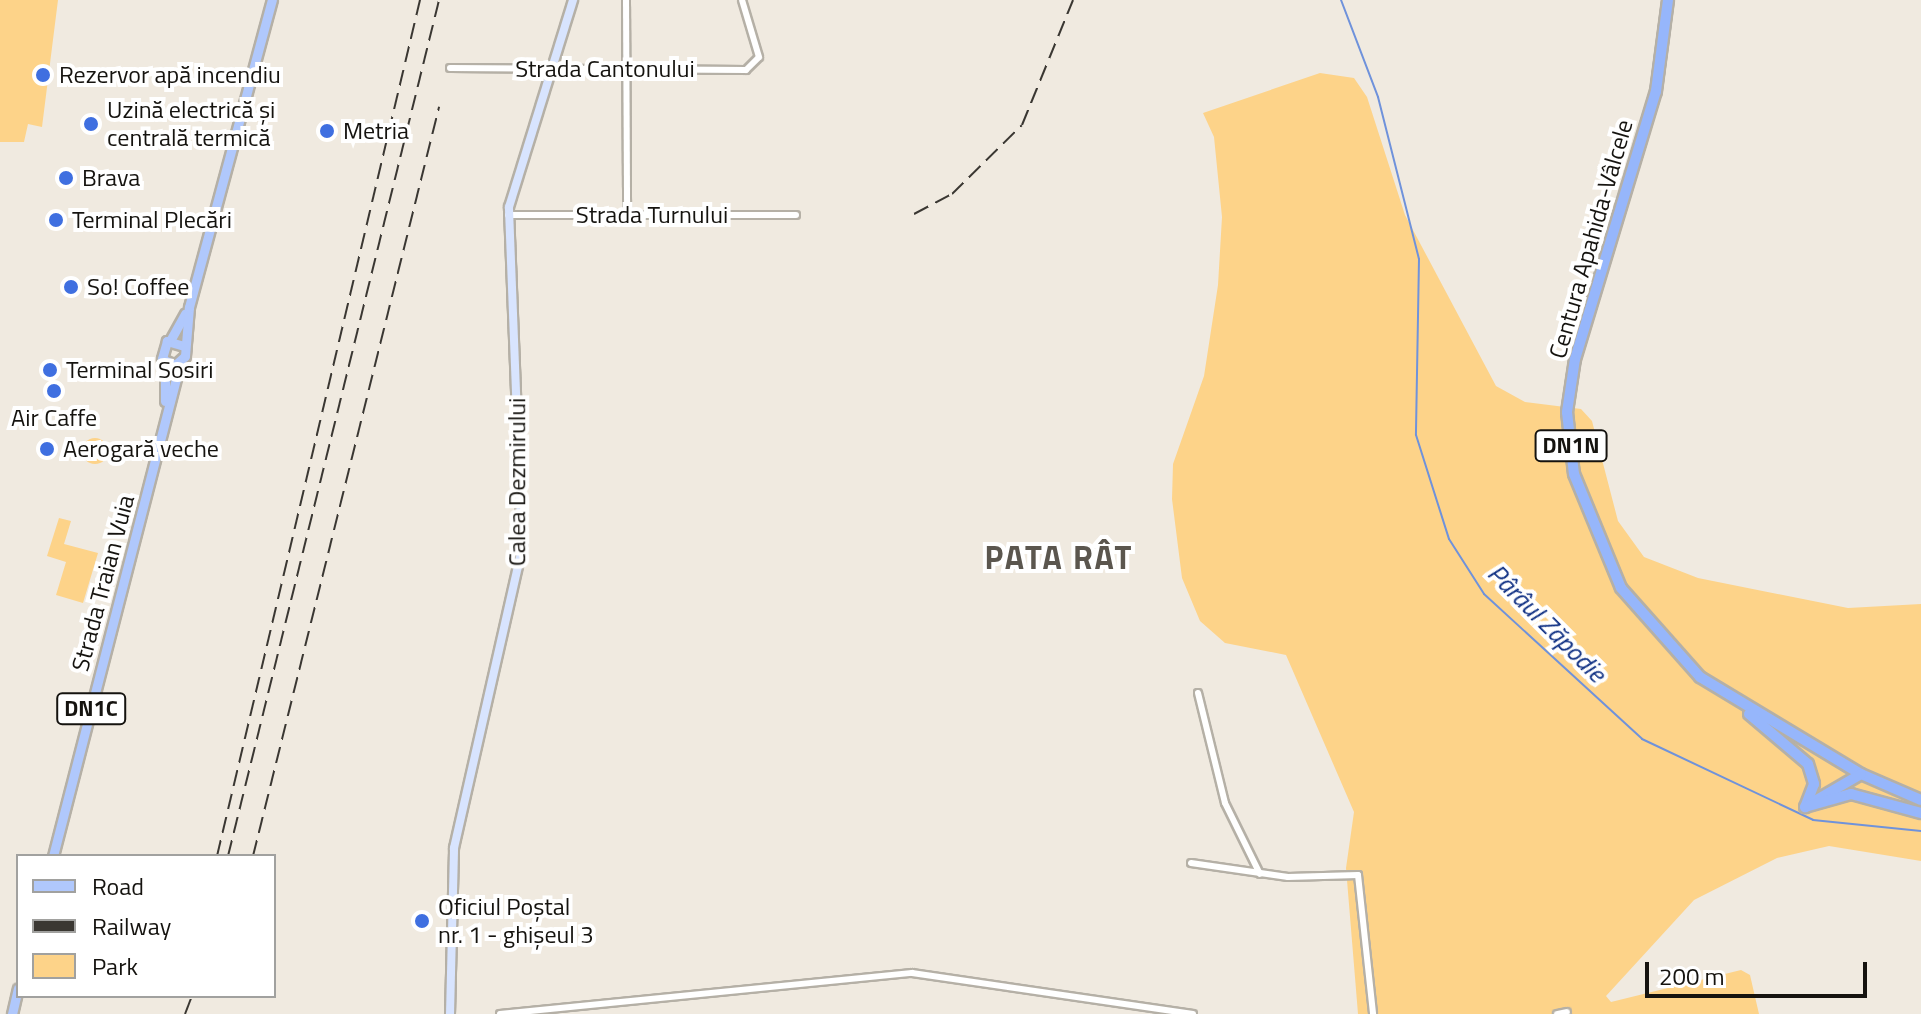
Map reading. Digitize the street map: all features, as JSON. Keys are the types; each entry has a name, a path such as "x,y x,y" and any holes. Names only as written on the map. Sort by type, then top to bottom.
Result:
{"highway":[{"name":"Centura Apahida-Vâlcele","path":"1668,0 1656,91 1586,310 1569,428 1574,474 1621,588 1700,677 1745,710 1861,774 1921,800"},
{"name":"DN1N","path":"1745,710 1808,764 1814,784 1805,807"},
{"path":"1851,794 1861,774"},
{"path":"1805,807 1861,774"},
{"path":"1805,807 1851,794 1921,813"}],"main road":[{"name":"Strada Traian Vuia","path":"54,854 180,363 189,307 272,0"},
{"name":"Calea Dezmirului","path":"450,1014 454,848 522,548 508,215 573,0"},
{"name":"Strada Traian Vuia","path":"165,412 165,363 161,349 171,339 189,307"},
{"path":"171,339 184,346"},
{"path":"165,363 180,363"}],"street":[{"path":"626,0 627,212"},
{"name":"Strada Cantonului","path":"450,68 746,70 759,57 742,0"},
{"name":"Strada Turnului","path":"508,215 627,212 796,215"},
{"path":"1198,693 1225,803 1260,874"},
{"path":"1191,863 1260,874 1361,878 1373,1014"},
{"path":"500,1014 912,973 1193,1014"},
{"path":"1557,1014 1567,1012"}],"green space":[{"path":"0,0 58,0 42,127 28,124 24,142 0,142"},
{"path":"1320,73 1354,78 1367,97 1405,215 1496,386 1525,402 1581,409 1592,421 1618,521 1644,557 1698,578 1848,608 1921,604 1921,861 1829,846 1777,858 1694,900 1606,996 1611,1002 1741,970 1750,975 1759,1014 1358,1014 1346,868 1354,812 1286,655 1225,643 1200,621 1182,578 1172,499 1173,464 1204,376 1218,285 1222,217 1214,137 1203,113"},
{"path":"95,438 104,442 108,451 104,460 95,464 86,460 82,451 86,442"},
{"path":"59,518 71,521 64,544 98,553 83,603 56,595 66,562 47,556"}],"waterway":[{"name":"Pârâul Zăpodie","path":"1341,0 1378,97 1419,259 1416,435 1449,539 1484,594 1642,739 1813,820 1921,831"}],"railway":[{"path":"217,854 420,0"},
{"path":"228,854 439,0"},
{"path":"914,214 952,194 1022,125 1073,0"},
{"path":"253,854 439,107"},
{"path":"185,1014 191,998"}],"place":[{"name":"Rezervor apă incendiu","path":"43,75"},
{"name":"Uzină electrică și centrală termică","path":"91,124"},
{"name":"Metria","path":"327,131"},
{"name":"Brava","path":"66,178"},
{"name":"Terminal Plecări","path":"56,220"},
{"name":"So! Coffee","path":"71,287"},
{"name":"Terminal Sosiri","path":"50,370"},
{"name":"Air Caffe","path":"54,391"},
{"name":"Aerogară veche","path":"47,449"},
{"name":"Oficiul Poștal nr. 1 - ghișeul 3","path":"422,921"}],"district":[{"name":"PATA RÂT","path":"1059,557"}]}
